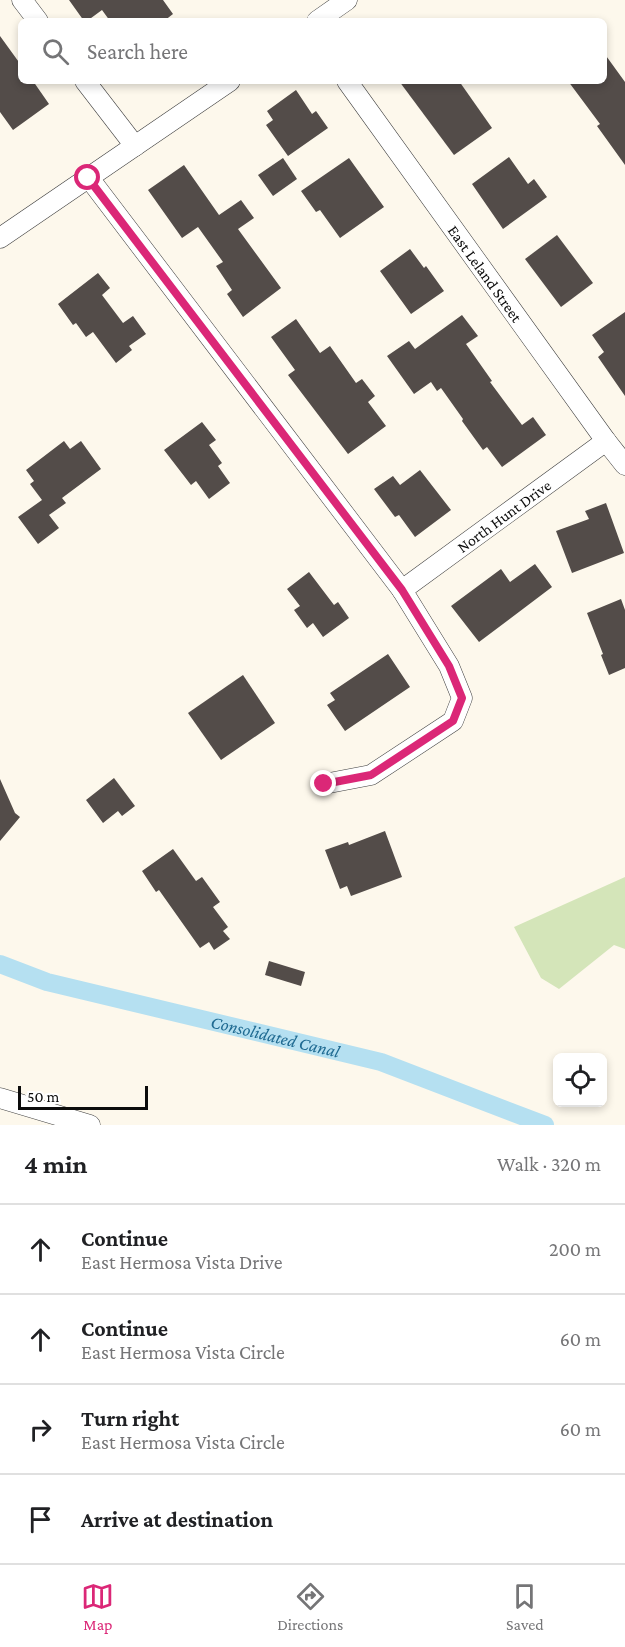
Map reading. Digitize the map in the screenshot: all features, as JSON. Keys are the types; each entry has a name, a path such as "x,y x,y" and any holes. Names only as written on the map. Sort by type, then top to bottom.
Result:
{"street":[{"path":"22,0 36,18"},
{"path":"321,18 346,0"},
{"path":"87,84 135,146"},
{"path":"0,238 226,84"},
{"name":"East Leland Street","path":"349,84 625,465"},
{"path":"88,178 402,590 449,666 462,698 453,721 371,775 324,784"},
{"name":"North Hunt Drive","path":"402,590 606,441"},
{"path":"0,1098 90,1125"}],"green space":[{"path":"625,877 625,949 614,945 559,989 541,978 514,927"}],"building":[{"path":"69,0 163,0 173,14 168,18 108,18 102,10 91,18 82,18"},
{"path":"0,36 18,61 18,84 35,84 49,104 13,130 0,112"},
{"path":"607,57 625,82 625,165 597,126 600,124 570,84 607,84"},
{"path":"401,84 461,84 492,128 454,155"},
{"path":"296,90 312,114 316,111 328,128 288,156 266,125 273,120 267,111"},
{"path":"509,157 528,184 534,179 547,197 503,229 472,184"},
{"path":"283,158 297,179 273,196 258,175"},
{"path":"349,158 384,207 340,238 320,210 316,212 301,191"},
{"path":"184,165 219,215 241,200 254,218 238,229 281,288 243,317 227,294 232,290 216,266 223,262 198,227 182,238 148,190"},
{"path":"557,235 593,283 561,307 525,259"},
{"path":"410,249 444,291 411,314 380,271"},
{"path":"98,273 110,288 102,295 123,323 133,316 146,334 129,346 132,350 116,363 93,332 86,337 76,323 73,325 58,304"},
{"path":"625,312 625,396 598,357 604,352 592,335"},
{"path":"462,315 478,336 466,344 492,381 490,382 522,425 533,417 546,435 502,467 487,447 483,450 441,388 437,391 431,382 414,394 387,356 409,341 415,349"},
{"path":"296,319 320,353 330,346 356,383 362,379 375,396 368,402 386,426 348,454 288,375 295,370 271,337"},
{"path":"202,422 216,440 209,445 222,463 218,466 230,483 209,499 196,481 191,485 164,450"},
{"path":"64,441 70,449 81,441 101,469 62,498 66,503 49,515 59,528 38,544 18,517 42,500 30,484 34,481 26,470"},
{"path":"420,470 451,510 415,537 399,515 395,517 374,489 393,476 400,485"},
{"path":"606,503 624,553 572,573 556,531 589,519 585,511"},
{"path":"535,564 552,587 479,642 451,606 501,569 510,582"},
{"path":"309,572 334,605 338,602 349,618 323,637 313,623 307,628 294,610 300,606 287,589"},
{"path":"621,599 625,610 625,668 609,675 587,613"},
{"path":"388,654 410,687 345,731 327,705 335,700 330,693"},
{"path":"243,675 275,723 221,760 188,713"},
{"path":"114,778 135,806 122,816 118,811 103,823 86,800"},
{"path":"0,779 15,813 20,817 0,841"},
{"path":"385,831 402,877 351,896 347,886 340,889 325,850 348,842 349,845"},
{"path":"173,849 196,881 202,877 220,902 213,907 228,927 223,931 230,939 214,950 209,942 200,948 159,890 156,892 142,871"},
{"path":"269,961 305,972 301,986 265,975"}],"waterway":[{"name":"Consolidated Canal","path":"0,964 47,982 381,1062 545,1125"}],"route":[{"path":"88,178 402,590 449,666 462,698 453,721 371,775 324,784"}]}
